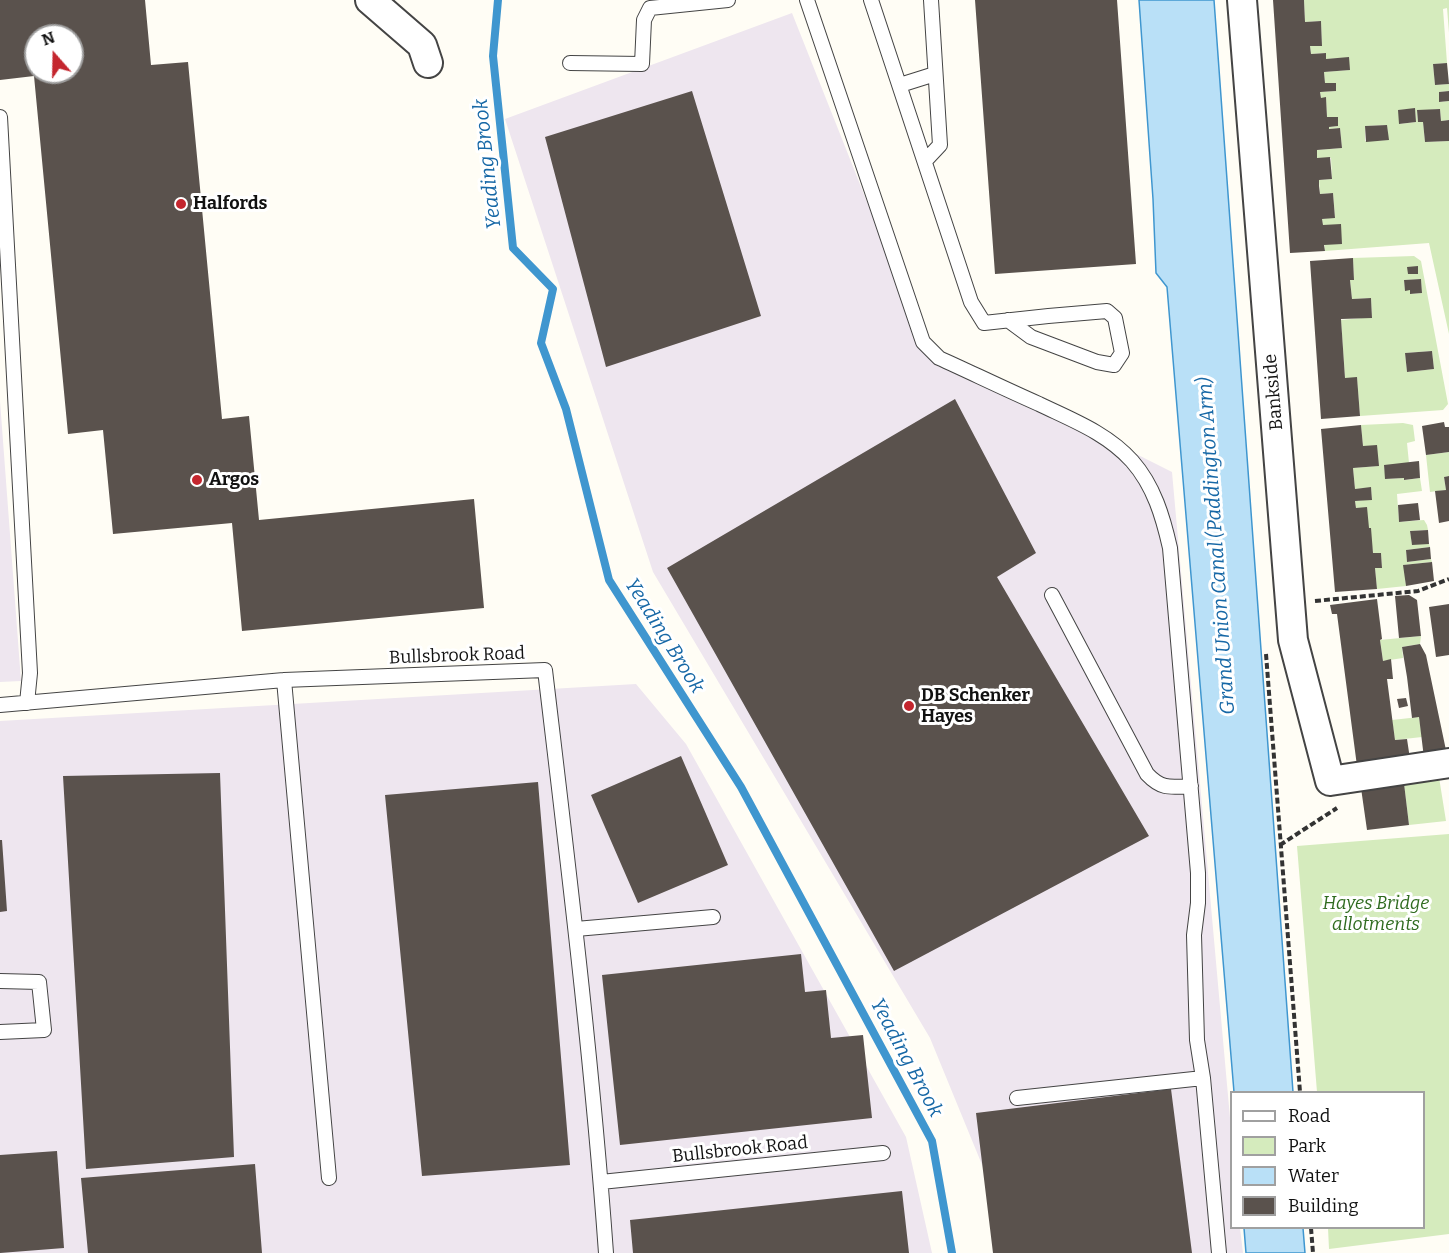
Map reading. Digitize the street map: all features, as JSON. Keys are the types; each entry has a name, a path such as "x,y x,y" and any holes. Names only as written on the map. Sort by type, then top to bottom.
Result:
{"street":[{"path":"370,0 422,45 428,63"},
{"name":"Bankside","path":"1242,0 1293,640 1330,781 1449,763"}],"lane":[{"path":"570,63 642,64 644,20 650,8 728,0"},
{"path":"807,0 923,342 939,358 1084,425 1112,443 1133,462 1153,492 1164,518 1170,548 1198,873 1198,903 1194,935 1197,1040 1203,1078 1219,1253"},
{"path":"871,0 971,302 984,323 1008,320 1107,310 1115,318 1122,352 1114,365 1097,362 1030,337 1008,320"},
{"path":"925,161 940,146 931,0"},
{"path":"900,85 935,74"},
{"path":"0,117 30,673 27,703"},
{"path":"1052,595 1147,774 1155,783 1167,787 1191,786"},
{"name":"Bullsbrook Road","path":"0,705 284,680 545,670 576,929 606,1253"},
{"path":"284,680 329,1178"},
{"path":"576,929 713,917"},
{"path":"0,981 39,982 44,1030 0,1032"},
{"path":"1017,1098 1203,1078"},
{"name":"Bullsbrook Road","path":"601,1182 883,1153"}],"path":[{"path":"1291,604 1418,591 1449,579"},
{"path":"1280,845 1337,808"},
{"path":"1311,1229 1313,1253"}],"shaded area":[{"path":"792,13 925,348 1172,472 1230,1118 1230,1229 1240,1229 1243,1253 1002,1253 1001,1211 930,1038 653,572 505,119"},
{"path":"0,401 21,681 0,682"},
{"path":"636,684 686,744 906,1137 932,1253 0,1253 0,721"}],"green space":[{"path":"1304,0 1449,0 1449,33 1447,8 1443,9 1447,63 1433,64 1435,85 1449,84 1449,91 1439,92 1440,102 1449,101 1449,120 1441,121 1440,109 1417,111 1418,122 1423,122 1425,142 1449,141 1449,334 1429,243 1325,251 1322,219 1335,217 1333,193 1320,194 1319,180 1332,179 1331,158 1317,158 1317,150 1342,148 1340,128 1329,129 1329,127 1338,126 1338,117 1327,117 1326,98 1321,98 1320,92 1336,91 1336,83 1325,83 1324,72 1349,70 1349,58 1326,59 1325,53 1311,54 1310,46 1322,45 1321,21 1305,22","holes":["1415,109 1416,122 1400,124 1399,110","1387,125 1388,140 1365,141 1365,126"]},
{"path":"1414,256 1421,261 1448,404 1443,410 1360,416 1357,378 1345,378 1341,320 1372,317 1371,298 1352,299 1350,280 1354,279 1353,258","holes":["1421,279 1422,293 1411,294 1410,290 1405,290 1404,280","1432,351 1434,369 1407,372 1405,353"]},
{"path":"1403,423 1413,425 1415,441 1407,443 1409,463 1384,466 1386,479 1420,478 1422,491 1397,494 1399,522 1424,520 1428,530 1410,531 1412,544 1429,544 1430,547 1406,550 1407,562 1431,559 1432,562 1404,565 1406,586 1377,589 1375,568 1382,567 1381,553 1373,553 1369,528 1356,508 1355,501 1372,499 1371,488 1355,489 1353,468 1378,466 1363,446 1361,425"},
{"path":"1449,452 1449,476 1444,477 1446,490 1430,492 1426,455"},
{"path":"1421,636 1420,644 1402,647 1403,658 1383,661 1380,640"},
{"path":"1419,717 1422,737 1395,740 1392,720"},
{"path":"1438,771 1446,821 1409,825 1403,775"},
{"name":"Hayes Bridge allotments","path":"1449,834 1449,1234 1329,1249 1328,1229 1425,1229 1425,1091 1317,1091 1297,846"}],"water":[{"name":"Grand Union Canal (Paddington Arm)","path":"1139,0 1214,0 1293,1091 1234,1091 1167,287 1156,273"},
{"path":"1244,1229 1303,1229 1305,1253 1246,1253"}],"building":[{"path":"0,0 145,0 151,65 188,62 222,419 249,416 259,520 474,499 484,608 242,631 232,523 113,534 103,430 68,434 35,84 84,84 84,24 24,24 24,77 0,80"},
{"path":"975,0 1117,0 1136,264 995,274"},
{"path":"1273,0 1304,0 1305,22 1321,21 1322,46 1310,46 1311,54 1326,53 1326,59 1349,57 1350,70 1324,72 1325,83 1336,83 1336,91 1320,92 1321,98 1326,97 1327,117 1338,117 1338,126 1329,127 1329,129 1340,128 1342,148 1317,150 1317,158 1330,157 1332,179 1319,180 1320,194 1333,193 1335,218 1322,219 1323,225 1341,224 1342,244 1324,245 1325,251 1290,253"},
{"path":"1447,63 1449,84 1435,85 1433,64"},
{"path":"692,91 761,316 606,367 545,137"},
{"path":"1449,91 1449,101 1439,102 1439,92"},
{"path":"1415,108 1416,122 1399,124 1398,110"},
{"path":"1440,109 1441,121 1449,120 1449,141 1425,142 1423,122 1418,122 1417,110"},
{"path":"1387,125 1389,140 1366,142 1365,126"},
{"path":"1353,258 1354,280 1350,280 1352,299 1371,298 1372,318 1341,319 1345,378 1357,377 1360,416 1321,419 1310,261"},
{"path":"1418,266 1418,274 1408,274 1407,267"},
{"path":"1421,279 1422,293 1410,294 1410,290 1405,291 1404,280"},
{"path":"1432,351 1434,369 1407,372 1405,353"},
{"name":"DB Schenker Hayes","path":"955,399 1036,553 997,577 1149,836 894,971 667,568"},
{"path":"1444,422 1445,427 1449,427 1449,452 1426,455 1422,426"},
{"path":"1361,425 1363,446 1377,445 1379,466 1353,468 1355,489 1371,487 1372,500 1355,501 1356,508 1367,507 1373,553 1381,553 1382,568 1375,568 1377,589 1335,592 1321,429"},
{"path":"1419,461 1420,478 1385,479 1384,465"},
{"path":"1449,476 1449,521 1439,523 1435,491 1446,490 1444,477"},
{"path":"1418,503 1420,520 1399,522 1398,505"},
{"path":"1428,530 1429,544 1412,545 1410,531"},
{"path":"1430,547 1431,559 1407,562 1406,550"},
{"path":"1432,562 1434,581 1406,586 1403,565"},
{"path":"1409,595 1417,600 1421,636 1399,638 1395,596"},
{"path":"1377,599 1383,661 1391,659 1393,679 1387,679 1395,740 1407,739 1410,759 1357,766 1337,614 1332,614 1330,605"},
{"path":"1449,604 1449,655 1436,657 1429,607"},
{"path":"1420,644 1426,655 1447,755 1424,758 1419,717 1412,718 1402,647"},
{"path":"1406,698 1408,706 1399,708 1397,699"},
{"path":"681,756 728,865 638,903 591,795"},
{"path":"220,773 234,1157 86,1169 63,776"},
{"path":"1403,775 1409,825 1367,830 1360,781"},
{"path":"538,782 570,1165 422,1176 385,795"},
{"path":"0,840 2,840 7,911 0,912"},
{"path":"801,954 805,992 826,990 831,1038 863,1035 872,1118 620,1145 602,975"},
{"path":"1171,1089 1192,1253 993,1253 976,1113"},
{"path":"57,1151 64,1248 0,1253 0,1155"},
{"path":"255,1164 262,1253 88,1253 81,1178"},
{"path":"902,1191 909,1253 633,1253 630,1220"}],"waterway":[{"name":"Yeading Brook","path":"498,0 493,56 513,248 553,289 541,343 566,409 609,580 741,787 932,1141 952,1253"}],"place":[{"name":"Halfords","path":"181,204"},
{"name":"Argos","path":"197,480"},
{"name":"DB Schenker Hayes","path":"909,706"}]}
